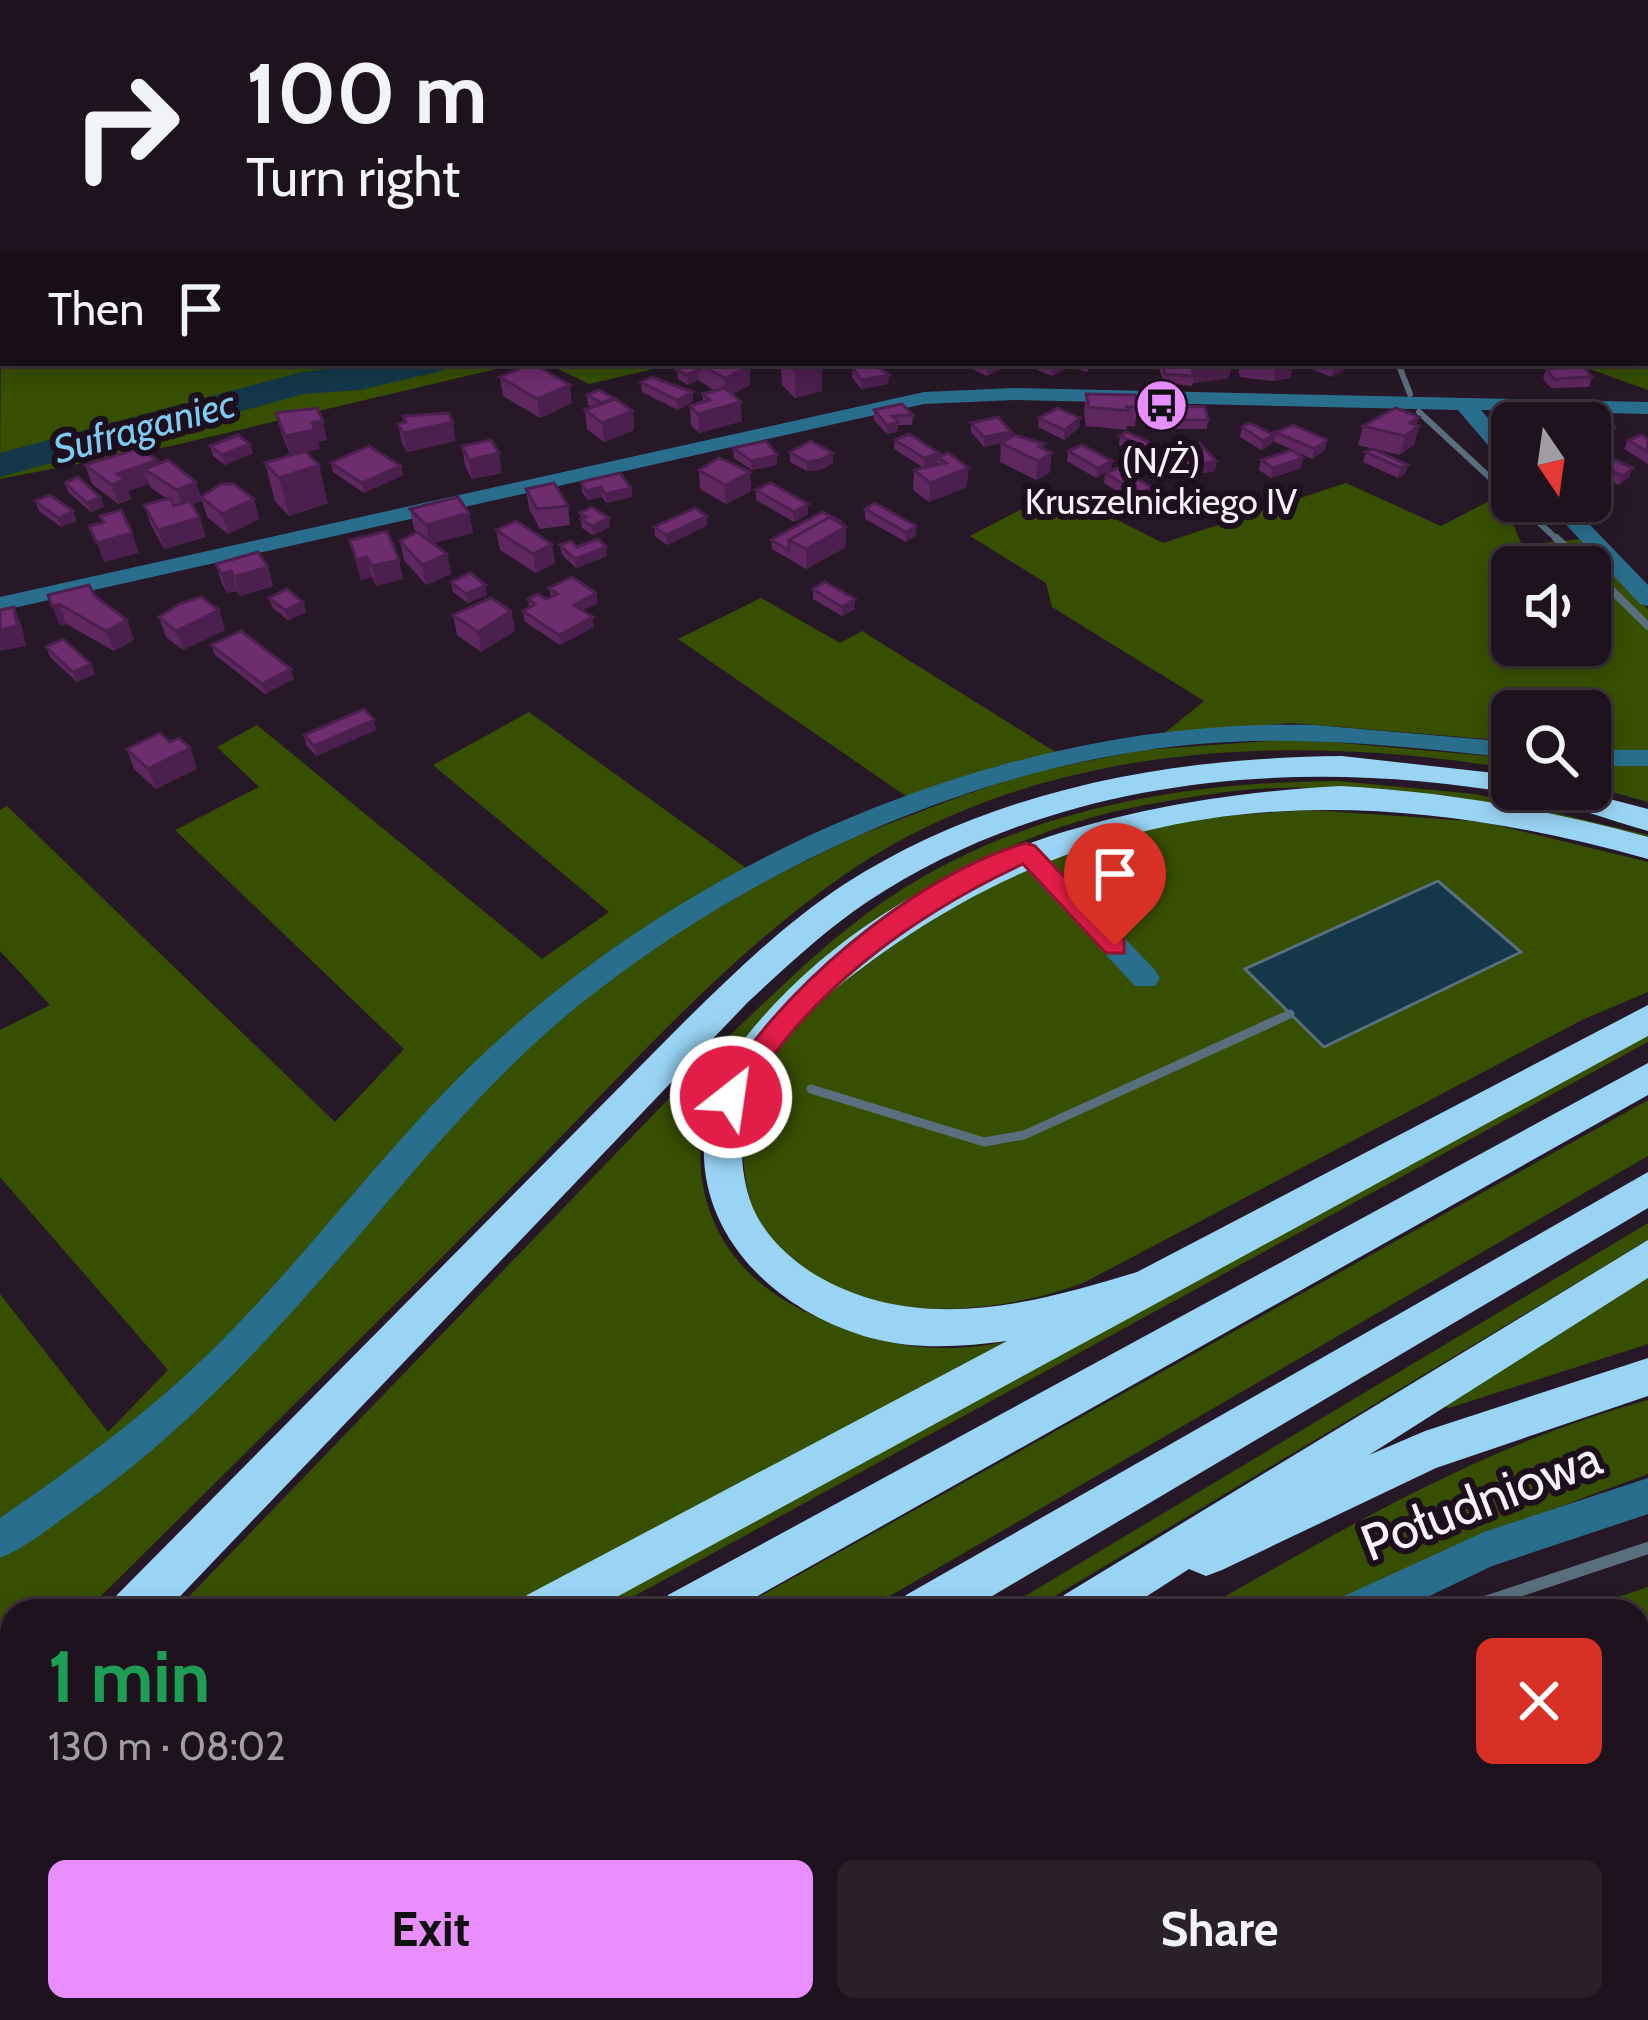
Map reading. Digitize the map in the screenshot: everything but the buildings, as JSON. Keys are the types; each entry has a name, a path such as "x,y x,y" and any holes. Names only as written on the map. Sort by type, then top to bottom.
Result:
{"highway":[{"path":"146,1599 720,1013 855,894 939,847 1039,804 1187,772 1314,764 1491,783"},
{"path":"1144,1288 1058,1315 986,1328 892,1326 810,1295 747,1238 732,1207 722,1168 723,1133 742,1072 818,985 880,934 950,887 1026,852 1156,814 1316,796 1398,798 1480,809 1648,848"},
{"path":"1610,810 1648,820"},
{"path":"566,1599 1648,1019"},
{"path":"707,1599 1648,1077"},
{"path":"944,1599 1648,1188"},
{"path":"1101,1599 1408,1402 1648,1257"},
{"path":"1108,1599 1426,1450 1648,1377"}],"street":[{"path":"0,604 924,398 1014,394 1648,408"},
{"path":"1464,404 1491,435"},
{"path":"1575,522 1648,599"},
{"path":"0,1540 154,1429 275,1308 409,1151 508,1048 626,956 730,890 855,828 1002,776 1093,753 1283,731 1491,748"},
{"path":"1611,758 1648,758"},
{"path":"1026,852 1145,978"},
{"name":"Południowa","path":"1381,1599 1484,1550 1648,1496"}],"green space":[{"path":"1,366 509,366 171,446 0,479"},
{"path":"552,366 666,366 589,384"},
{"path":"1581,366 1648,366 1648,390"},
{"path":"1346,483 1441,526 1491,500 1491,522 1512,522 1522,545 1582,539 1589,546 1491,546 1491,666 1611,666 1611,570 1648,609 1648,750 1611,750 1611,690 1491,690 1491,739 1291,723 1162,735 1204,701 1052,607 1046,583 970,536 1058,490 1163,543"},
{"path":"761,598 840,643 862,631 1057,753 913,801 678,639"},
{"path":"529,712 753,873 617,954 147,1419 0,1526 0,1294 108,1432 168,1370 0,1177 0,1030 50,1005 0,951 0,810 7,806 335,1122 404,1049 175,830 259,787 217,747 257,725 542,959 609,912 433,765"},
{"path":"1296,739 1491,756 1491,766 1342,751 1169,758 1084,773 1001,796 922,829 847,873 716,980 98,1599 0,1599 0,1555 174,1431 508,1057 632,961 753,887 852,838 1029,773 1143,750"},
{"path":"1611,764 1648,764 1648,802 1611,792"},
{"path":"1338,781 1475,794 1491,798 1491,810 1543,810 1648,835 1648,842 1344,791 1274,788 1187,798 1094,817 1044,833 950,876 823,966 746,1044 716,1090 707,1115 701,1169 706,1199 731,1252 787,1302 830,1323 906,1345 958,1348 1013,1340 532,1599 187,1599 731,1034 863,917 935,870 988,844 1101,807 1219,787"},
{"path":"1312,810 1484,822 1648,862 1648,992 1582,1020 1085,1282 988,1306 935,1309 882,1304 833,1290 792,1265 762,1227 745,1176 744,1136 765,1070 829,992 910,927 955,899 1049,856 1176,822"},
{"path":"1648,1029 1648,1042 629,1599 597,1599"},
{"path":"1648,1100 1648,1156 885,1599 755,1599"},
{"path":"1648,1223 1648,1240 1050,1599 1020,1599"},
{"path":"1648,1276 1648,1344 1449,1408 1436,1403"},
{"path":"1648,1400 1648,1474 1457,1545 1346,1599 1221,1599 1418,1491 1589,1418"},
{"path":"1648,1587 1648,1599 1612,1599"}],"water":[{"path":"1438,881 1521,952 1324,1047 1245,969"}],"waterway":[{"name":"Sufraganiec","path":"0,465 302,383 360,379 416,366"},
{"path":"1399,366 1410,394"},
{"path":"1419,412 1491,479"},
{"path":"1538,522 1559,541"},
{"path":"1556,538 1565,546"},
{"path":"1611,590 1648,626"},
{"path":"811,1089 984,1142 1024,1135 1290,1014"},
{"path":"1494,1599 1648,1548"}],"place":[{"name":"(N/Ż) Kruszelnickiego IV","path":"1161,405"}],"route":[{"path":"731,1097 758,1049 818,985 880,934 950,887 1026,852 1115,946"}]}
